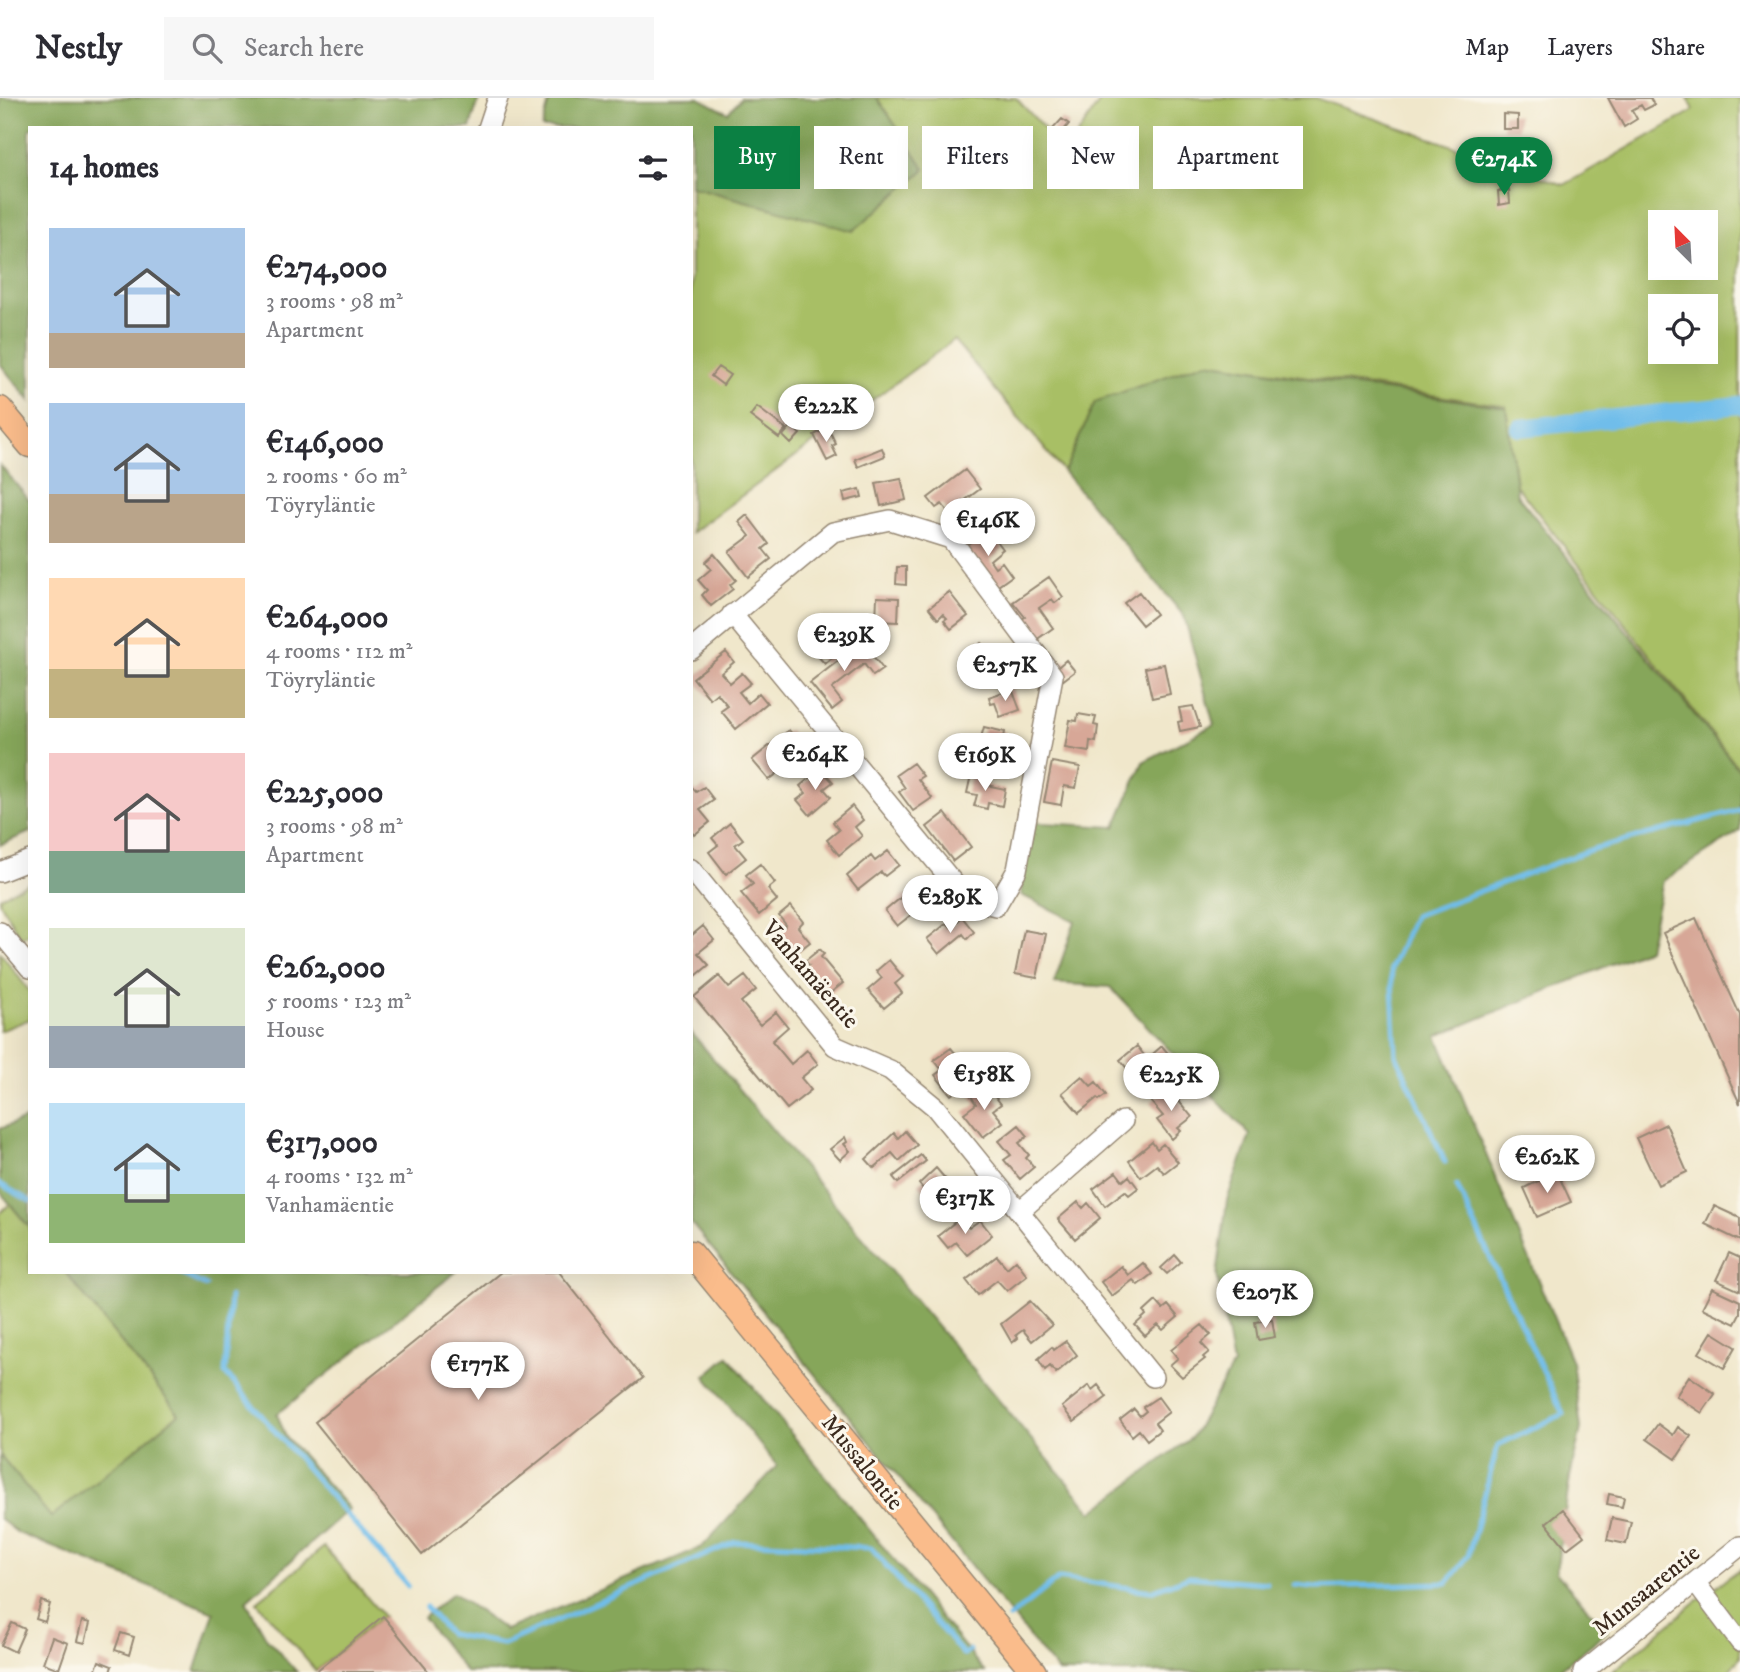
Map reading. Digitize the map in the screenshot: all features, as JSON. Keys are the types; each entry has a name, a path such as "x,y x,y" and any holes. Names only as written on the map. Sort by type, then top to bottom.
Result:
{"main road":[{"path":"0,409 28,443"},
{"name":"Mussalontie","path":"693,1255 1034,1672"}],"street":[{"path":"489,126 498,98"},
{"path":"693,648 732,614 833,532 890,520 951,540 1053,676 1017,870 996,906 966,898 732,614"},
{"path":"0,872 28,861"},
{"name":"Vanhamäentie","path":"693,871 835,1046 890,1070 935,1107 1153,1377"},
{"path":"0,932 28,966"},
{"path":"1020,1211 1123,1121"},
{"name":"Munsaarentie","path":"1583,1672 1740,1546"},
{"path":"1695,1582 1740,1642"}],"green space":[{"path":"0,98 479,98 471,126 28,126 28,399 0,364"},
{"path":"550,98 699,98 728,113 741,98 877,98 896,126 814,126 814,189 902,189 853,231 693,187 693,126 543,126"},
{"path":"877,98 1016,98 1047,131 1047,189 1139,189 1139,126 1083,126 1102,98 1316,98 1564,185 1694,110 1688,98 1740,98 1740,770 1516,485 1506,406 1206,362 1095,402 1064,472 954,340 693,532 693,187 853,231 902,189 908,189 908,184 922,172 922,189 1033,189 1033,126 922,126 922,165 908,144 908,126 896,126"},
{"path":"908,144 922,165 922,172 908,184"},
{"path":"1206,362 1506,407 1517,495 1740,771 1740,831 1663,881 1648,949 1437,1036 1572,1362 1581,1428 1570,1477 1556,1573 1608,1631 1557,1672 1058,1672 693,1225 693,1034 1092,1512 1192,1437 1233,1365 1217,1275 1227,1200 1250,1135 1110,987 1054,983 1075,921 1021,895 1026,822 1115,827 1143,762 1214,725 1184,616 1064,472 1095,402"},
{"path":"0,465 28,499 28,833 0,845"},
{"path":"28,883 28,935 21,938 0,903 0,897"},
{"path":"0,952 28,989 28,1020 0,1031"},
{"path":"28,1118 28,1226 0,1192 0,1129"},
{"path":"10,1204 28,1226 28,1274 67,1274 179,1414 51,1518 0,1455 0,1213"},
{"path":"67,1274 453,1274 277,1414 286,1437 349,1509 246,1601 267,1639 297,1672 195,1672 214,1612 18,1533 0,1519 0,1455 51,1517 179,1414"},
{"path":"728,1356 985,1672 466,1672 423,1618 453,1593 505,1630 702,1547 777,1466 705,1376"},
{"path":"324,1547 383,1616 316,1671 257,1602"},
{"path":"1740,1569 1740,1657 1728,1672 1612,1672 1699,1599"}],"building":[{"path":"1608,98 1650,98 1654,105 1644,110 1641,105 1632,110 1637,119 1624,127"},
{"path":"1503,114 1518,115 1518,129 1503,129"},
{"path":"1062,119 1069,124 1067,126 1056,126"},
{"path":"1509,190 1510,203 1499,205 1498,191"},
{"path":"718,367 730,375 723,385 711,376"},
{"path":"757,407 786,429 779,438 750,416"},
{"path":"791,426 800,434 791,444 783,436"},
{"path":"825,429 836,444 832,446 837,456 827,461 814,435"},
{"path":"882,448 885,456 858,467 855,459"},
{"path":"965,470 980,489 960,504 969,516 972,513 980,522 965,534 960,527 956,530 946,517 950,514 942,504 936,508 928,498"},
{"path":"901,478 906,500 881,506 876,483"},
{"path":"860,489 862,497 845,501 843,493"},
{"path":"747,515 769,544 763,549 771,559 748,577 729,552 750,536 739,522"},
{"path":"988,529 1003,549 990,560 995,567 1002,562 1012,576 995,588 964,547"},
{"path":"714,554 736,580 730,585 733,589 711,606 702,595 707,590 698,580 711,569 705,562"},
{"path":"897,567 906,567 906,585 896,584"},
{"path":"1049,577 1063,597 1055,603 1052,599 1039,608 1053,628 1036,640 1022,619 1025,617 1013,602"},
{"path":"949,592 968,616 951,629 943,614 938,619 929,608"},
{"path":"1139,592 1156,614 1142,625 1124,603"},
{"path":"877,597 899,598 898,622 876,621"},
{"path":"832,641 840,651 825,664 816,654"},
{"path":"862,642 883,669 873,676 864,664 832,689 842,702 832,710 810,683"},
{"path":"981,643 997,662 987,671 981,664 977,668 969,659"},
{"path":"726,652 734,662 721,673 730,683 742,673 751,683 739,692 748,703 759,693 767,703 736,729 721,711 728,706 717,693 710,699 693,678"},
{"path":"1066,660 1075,671 1061,682 1052,672"},
{"path":"1164,664 1170,694 1152,698 1145,668"},
{"path":"1012,689 1020,710 1000,717 995,703 991,704 989,697"},
{"path":"1193,706 1200,727 1180,731 1178,722 1182,721 1179,708"},
{"path":"1078,714 1096,717 1096,742 1090,741 1089,752 1065,748 1070,720 1077,721"},
{"path":"984,727 1005,732 1003,743 1014,745 1010,764 988,759 991,744 980,741"},
{"path":"789,730 799,743 794,748 800,755 769,780 752,760"},
{"path":"1052,762 1080,767 1076,788 1064,786 1061,805 1044,802"},
{"path":"913,763 923,776 918,779 932,798 913,811 899,792 905,788 896,775"},
{"path":"821,769 833,782 824,789 831,797 810,815 797,800 806,793 800,786"},
{"path":"971,775 987,779 986,785 1005,789 1002,806 988,803 987,809 974,806 977,795 967,793"},
{"path":"704,787 714,800 700,810 710,822 694,835 693,788 696,792"},
{"path":"852,806 863,820 855,827 862,836 839,855 827,840 839,830 833,822"},
{"path":"945,813 971,847 953,861 927,827"},
{"path":"730,823 743,839 735,845 746,858 726,874 709,852 718,845 712,838"},
{"path":"888,851 899,865 885,876 881,872 858,890 847,876 871,856 875,861"},
{"path":"760,864 775,883 768,889 777,900 759,915 741,893 753,884 746,875"},
{"path":"921,892 933,907 921,917 916,911 897,926 885,911 905,894 910,901"},
{"path":"791,906 803,922 798,927 810,942 792,956 774,934 786,925 779,916"},
{"path":"962,917 974,932 967,939 963,934 939,954 927,939 947,923 951,927"},
{"path":"1696,918 1740,1015 1740,1104 1663,933"},
{"path":"703,926 714,940 698,953 709,965 693,978 693,934"},
{"path":"1024,930 1046,934 1037,978 1015,974"},
{"path":"820,949 824,954 821,957 843,983 825,997 803,970 809,965 805,961"},
{"path":"889,960 903,977 895,984 902,993 884,1008 868,990 882,978 876,971"},
{"path":"719,976 729,988 745,976 756,990 741,1002 760,1025 776,1012 788,1027 772,1041 791,1064 807,1050 818,1064 801,1078 811,1090 787,1109 694,997"},
{"path":"1137,1046 1147,1059 1162,1046 1176,1063 1139,1095 1128,1082 1134,1077 1120,1060"},
{"path":"951,1048 964,1064 955,1071 966,1084 951,1095 935,1075 942,1070 934,1060"},
{"path":"1082,1076 1091,1086 1096,1082 1106,1095 1099,1100 1097,1098 1079,1113 1062,1093"},
{"path":"986,1085 1001,1104 993,1110 1003,1122 983,1137 964,1113 976,1104 971,1096"},
{"path":"1168,1088 1192,1117 1178,1128 1181,1131 1172,1139 1157,1120 1163,1116 1151,1102"},
{"path":"1666,1124 1687,1172 1658,1185 1636,1138"},
{"path":"1019,1125 1028,1136 1019,1143 1029,1155 1026,1158 1034,1167 1020,1179 1004,1160 1011,1155 999,1141"},
{"path":"905,1131 917,1145 899,1161 892,1153 874,1168 866,1159 894,1133 898,1138"},
{"path":"845,1137 847,1142 844,1144 850,1151 840,1160 830,1149"},
{"path":"1152,1142 1157,1149 1163,1144 1178,1162 1164,1173 1157,1165 1141,1177 1129,1161"},
{"path":"921,1155 926,1161 898,1183 893,1177"},
{"path":"936,1168 948,1182 931,1198 919,1184"},
{"path":"1116,1172 1123,1181 1129,1176 1138,1188 1129,1195 1125,1191 1105,1206 1093,1189"},
{"path":"1557,1172 1571,1202 1537,1217 1524,1188"},
{"path":"947,1192 954,1201 940,1212 933,1202"},
{"path":"1078,1202 1083,1208 1088,1203 1100,1218 1075,1239 1058,1219"},
{"path":"1714,1206 1740,1218 1740,1241 1705,1224"},
{"path":"960,1218 969,1228 980,1220 992,1235 967,1255 956,1242 948,1248 938,1236"},
{"path":"1729,1253 1740,1258 1740,1291 1716,1280"},
{"path":"1175,1255 1181,1262 1167,1274 1161,1268"},
{"path":"997,1256 1007,1268 1016,1260 1027,1275 1007,1291 997,1280 978,1295 966,1280"},
{"path":"1143,1263 1152,1274 1138,1285 1133,1280 1112,1296 1101,1282 1121,1266 1128,1275"},
{"path":"499,1274 561,1274 643,1378 422,1555 315,1422"},
{"path":"1712,1288 1740,1301 1740,1314 1735,1324 1702,1308"},
{"path":"1030,1301 1052,1325 1032,1341 1023,1330 1016,1335 1018,1338 1012,1343 1001,1324"},
{"path":"1156,1301 1163,1309 1168,1305 1178,1317 1163,1330 1158,1325 1145,1336 1135,1325"},
{"path":"1272,1319 1275,1337 1258,1340 1255,1322"},
{"path":"1202,1325 1211,1335 1201,1343 1209,1352 1203,1357 1205,1359 1182,1377 1170,1365 1178,1358 1171,1350"},
{"path":"1712,1332 1736,1347 1724,1368 1699,1353"},
{"path":"1066,1341 1077,1355 1056,1373 1050,1366 1045,1370 1038,1359 1052,1347 1054,1350"},
{"path":"1689,1376 1715,1394 1702,1413 1676,1396"},
{"path":"1089,1385 1092,1390 1098,1385 1107,1397 1074,1422 1062,1407"},
{"path":"1158,1397 1169,1412 1155,1423 1160,1430 1147,1440 1139,1430 1132,1436 1120,1420 1134,1409 1140,1416 1146,1411 1143,1407"},
{"path":"1658,1424 1673,1435 1678,1427 1691,1436 1676,1459 1647,1439"},
{"path":"1609,1494 1624,1497 1622,1507 1607,1504"},
{"path":"1563,1509 1584,1536 1567,1549 1546,1523"},
{"path":"1612,1518 1631,1522 1626,1544 1607,1540"},
{"path":"41,1601 50,1604 45,1622 36,1619"},
{"path":"383,1616 429,1672 315,1672"},
{"path":"82,1621 90,1623 85,1643 77,1641"},
{"path":"12,1623 25,1629 15,1652 1,1645"},
{"path":"121,1633 134,1637 129,1655 115,1650"},
{"path":"52,1637 68,1643 59,1669 43,1663"},
{"path":"99,1661 112,1666 110,1672 95,1672"}],"waterway":[{"path":"1520,428 1740,405"},
{"path":"1445,1162 1396,1055 1391,968 1414,916 1593,849 1740,810"},
{"path":"0,1184 28,1200"},
{"path":"1294,1585 1315,1587 1447,1583 1468,1556 1498,1445 1563,1414 1457,1186"},
{"path":"181,1274 206,1286"},
{"path":"230,1297 225,1373 408,1586"},
{"path":"426,1607 449,1634 503,1644 735,1542 871,1548 964,1655 969,1651"},
{"path":"1009,1618 1059,1578 1151,1591 1188,1577 1267,1583"}]}
